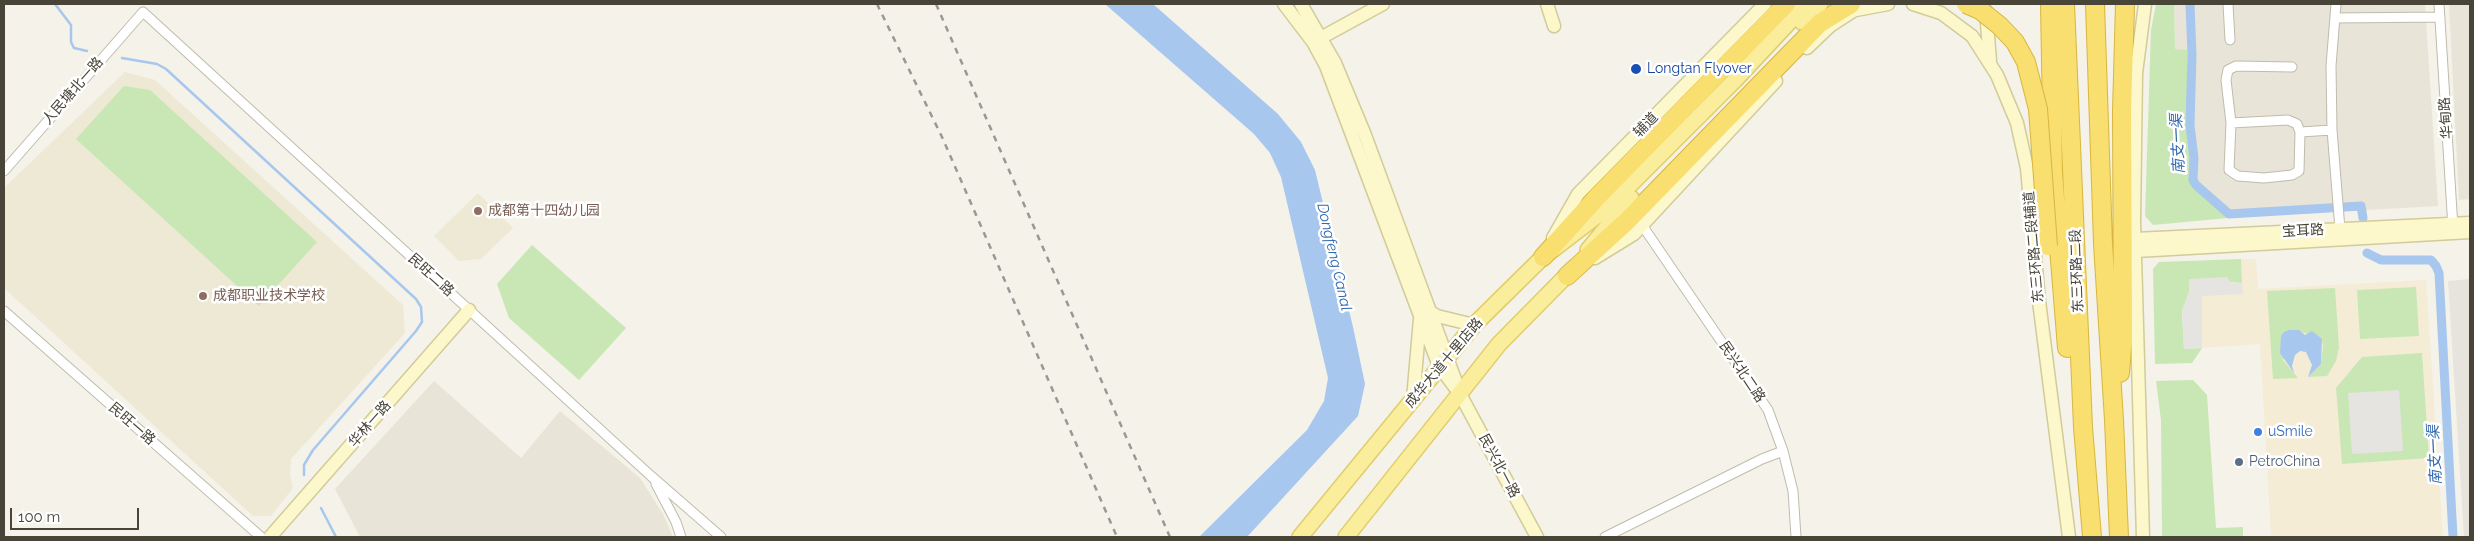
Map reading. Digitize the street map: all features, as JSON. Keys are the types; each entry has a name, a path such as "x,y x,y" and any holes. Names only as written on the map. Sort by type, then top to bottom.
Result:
{"highway":[{"path":"1567,276 1786,4"},
{"path":"1543,257 1618,213 1839,4"},
{"path":"1966,4 1980,10 2000,26 2015,42 2026,62 2038,109 2067,348 2083,427"},
{"path":"2050,4 2053,244"},
{"name":"东三环路二段","path":"2065,4 2083,427 2092,537"},
{"name":"东三环路二段","path":"2095,4 2103,244 2119,537"},
{"path":"2114,420 2132,243 2123,50 2125,4"},
{"path":"2123,50 2134,4"},
{"path":"1820,23 1857,6"}],"main road":[{"path":"1284,4 1317,40"},
{"path":"1301,4 1317,40"},
{"path":"1317,40 1383,4"},
{"path":"1547,4 1554,26"},
{"name":"辅道","path":"1543,257 1578,194 1765,4"},
{"path":"1618,213 1735,80 1806,4"},
{"path":"1618,213 1820,4"},
{"path":"1618,213 1706,154 1830,26 1857,6 1888,4"},
{"name":"东三环路二段辅道","path":"1913,4 1941,13 1972,36 1991,64 2017,123 2028,168 2039,301 2068,537"},
{"path":"1985,4 1991,64"},
{"path":"2143,537 2132,243 2136,72 2145,4"},
{"name":"民兴北一路","path":"1317,40 1443,361 1537,537"},
{"name":"宝耳路","path":"2453,229 2470,223"},
{"name":"宝耳路","path":"2132,243 2453,229 2470,232"},
{"name":"成华大道十里店路","path":"1300,537 1443,361 1474,326 1543,257"},
{"path":"1346,537 1499,344 1567,276"},
{"name":"华林一路","path":"270,537 469,310"},
{"path":"1413,399 1424,312 1474,326"}],"street":[{"path":"2228,4 2230,40"},
{"path":"2336,4 2331,66 2332,130 2340,235"},
{"name":"华甸路","path":"2439,4 2453,229"},
{"name":"人民塘北一路","path":"4,171 143,12"},
{"name":"民旺二路","path":"143,12 651,476 721,537"},
{"path":"2335,18 2440,17"},
{"path":"2232,123 2288,120 2297,124 2300,132 2299,171 2292,175 2264,178 2238,176 2229,170 2232,123 2226,80 2228,70 2236,66 2292,67"},
{"path":"2300,132 2332,130"},
{"name":"民兴北二路","path":"1618,213 1768,410 1783,451 1793,491 1796,537"},
{"name":"民旺一路","path":"4,311 261,537"},
{"path":"1605,537 1762,458 1783,451"},
{"path":"651,476 666,500 681,537"}],"shaded area":[{"path":"2174,4 2425,4 2438,206 2228,218 2192,183 2187,50 2175,50"},
{"path":"2449,4 2470,4 2470,199 2459,200"},
{"name":"成都职业技术学校","path":"125,72 155,80 403,305 405,333 291,459 290,475 293,488 271,516 253,516 4,288 4,188"},
{"name":"成都第十四幼儿园","path":"478,193 513,228 481,259 459,261 434,236"},
{"path":"2241,259 2256,259 2258,289 2426,280 2443,537 2271,537 2260,344 2184,349 2189,292 2242,282"},
{"path":"2227,277 2231,283 2242,283 2243,294 2202,296 2202,348 2184,349 2182,311 2189,292 2189,279"},
{"path":"2470,279 2470,537 2464,537 2448,281"},
{"path":"434,381 521,458 560,411 640,478 663,514 673,537 360,537 335,489"},
{"path":"2399,390 2403,451 2352,454 2348,393"}],"green space":[{"path":"2156,4 2174,4 2175,49 2187,50 2192,183 2228,218 2153,225 2145,216 2151,30"},
{"path":"124,86 150,90 317,242 259,306 76,139"},
{"path":"532,245 626,328 579,380 509,318 497,284"},
{"path":"2241,259 2242,283 2189,279 2189,292 2182,311 2184,349 2202,348 2192,363 2155,364 2153,269 2159,262"},
{"path":"2416,287 2419,336 2360,339 2357,290"},
{"path":"2335,288 2339,348 2336,361 2327,376 2308,377 2321,364 2322,339 2302,332 2283,360 2298,378 2273,379 2267,291"},
{"path":"2422,353 2429,458 2342,464 2336,388 2362,357"},
{"path":"2193,380 2207,395 2216,528 2243,527 2243,537 2162,537 2161,420 2156,381"}],"water":[{"name":"Dongfeng Canal","path":"1105,4 1153,4 1278,114 1301,142 1315,170 1365,384 1358,416 1247,537 1199,537 1307,430 1324,401 1328,378 1281,177 1270,153 1254,134"},
{"path":"2289,330 2299,330 2305,335 2312,331 2322,339 2321,364 2308,377 2312,365 2306,352 2300,351 2295,355 2292,366 2294,373 2280,353 2281,336"}],"waterway":[{"path":"55,4 71,25 71,42 74,48 87,51"},
{"name":"南支一渠","path":"2190,4 2192,55 2190,125 2194,158 2193,180 2196,185 2229,214 2361,206 2363,218"},
{"path":"122,58 157,64 166,69 416,299 421,307 422,322 416,331 313,450 304,465 304,475"},
{"name":"南支一渠","path":"2367,253 2381,260 2431,260 2439,273 2453,537"},
{"path":"321,508 336,537"}],"railway":[{"path":"877,4 942,137 1117,537"},
{"path":"936,4 1170,537"}],"place":[{"name":"Longtan Flyover","path":"1636,69"},
{"name":"成都第十四幼儿园","path":"478,211"},
{"name":"成都职业技术学校","path":"203,296"},
{"name":"uSmile","path":"2258,432"},
{"name":"PetroChina","path":"2239,462"}]}
